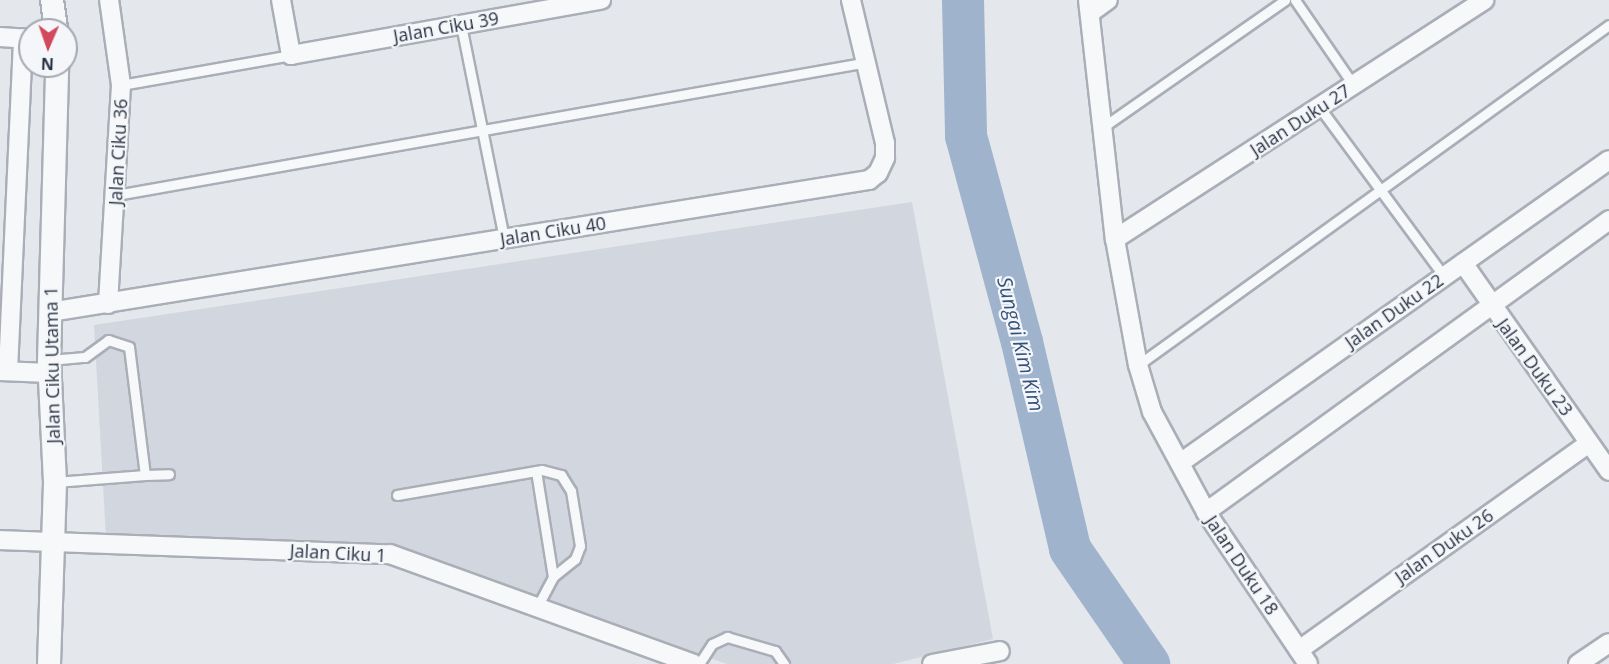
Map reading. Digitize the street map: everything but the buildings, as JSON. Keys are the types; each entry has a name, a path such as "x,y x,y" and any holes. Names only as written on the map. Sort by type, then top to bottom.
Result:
{"street":[{"path":"52,0 54,18"},
{"name":"Jalan Ciku 36","path":"108,304 122,85 109,0"},
{"path":"281,0 291,55"},
{"name":"Jalan Ciku 39","path":"291,55 601,0"},
{"name":"Jalan Ciku 40","path":"50,312 868,180 885,158 885,143 868,62 851,0"},
{"path":"1089,7 1108,0"},
{"name":"Jalan Duku 27","path":"1115,239 1485,0"},
{"name":"Jalan Duku 18","path":"1089,7 1115,239 1138,365 1154,417 1206,512 1303,657"},
{"path":"0,37 18,38"},
{"path":"24,78 4,371 49,367"},
{"name":"Jalan Ciku Utama 1","path":"49,664 55,482 49,367 57,78"},
{"name":"Jalan Duku 22","path":"1180,463 1609,160"},
{"path":"1206,512 1609,220"},
{"name":"Jalan Duku 23","path":"1463,263 1609,471"},
{"name":"Jalan Duku 26","path":"1303,657 1590,443"},
{"name":"Jalan Ciku 1","path":"0,540 386,554 694,664"},
{"path":"1578,664 1609,643"},
{"path":"932,664 1000,651"}],"lane":[{"path":"1102,127 1285,0"},
{"path":"1295,0 1354,86"},
{"path":"461,24 504,239"},
{"path":"1138,365 1609,26"},
{"path":"122,85 291,55"},
{"path":"116,195 868,62"},
{"path":"1320,108 1378,192 1444,276"},
{"path":"49,367 86,357 108,340 129,347 145,475"},
{"path":"397,495 536,471 552,471 568,482 579,540 575,559 553,577 537,607"},
{"path":"536,471 553,577"},
{"path":"55,482 169,474"},
{"path":"699,664 712,644 727,637 774,651 784,664"}],"shaded area":[{"path":"912,202 993,639 893,664 727,664 400,547 106,538 94,325"}],"waterway":[{"name":"Sungai Kim Kim","path":"963,0 966,136 1022,342 1070,549 1149,664"}]}
